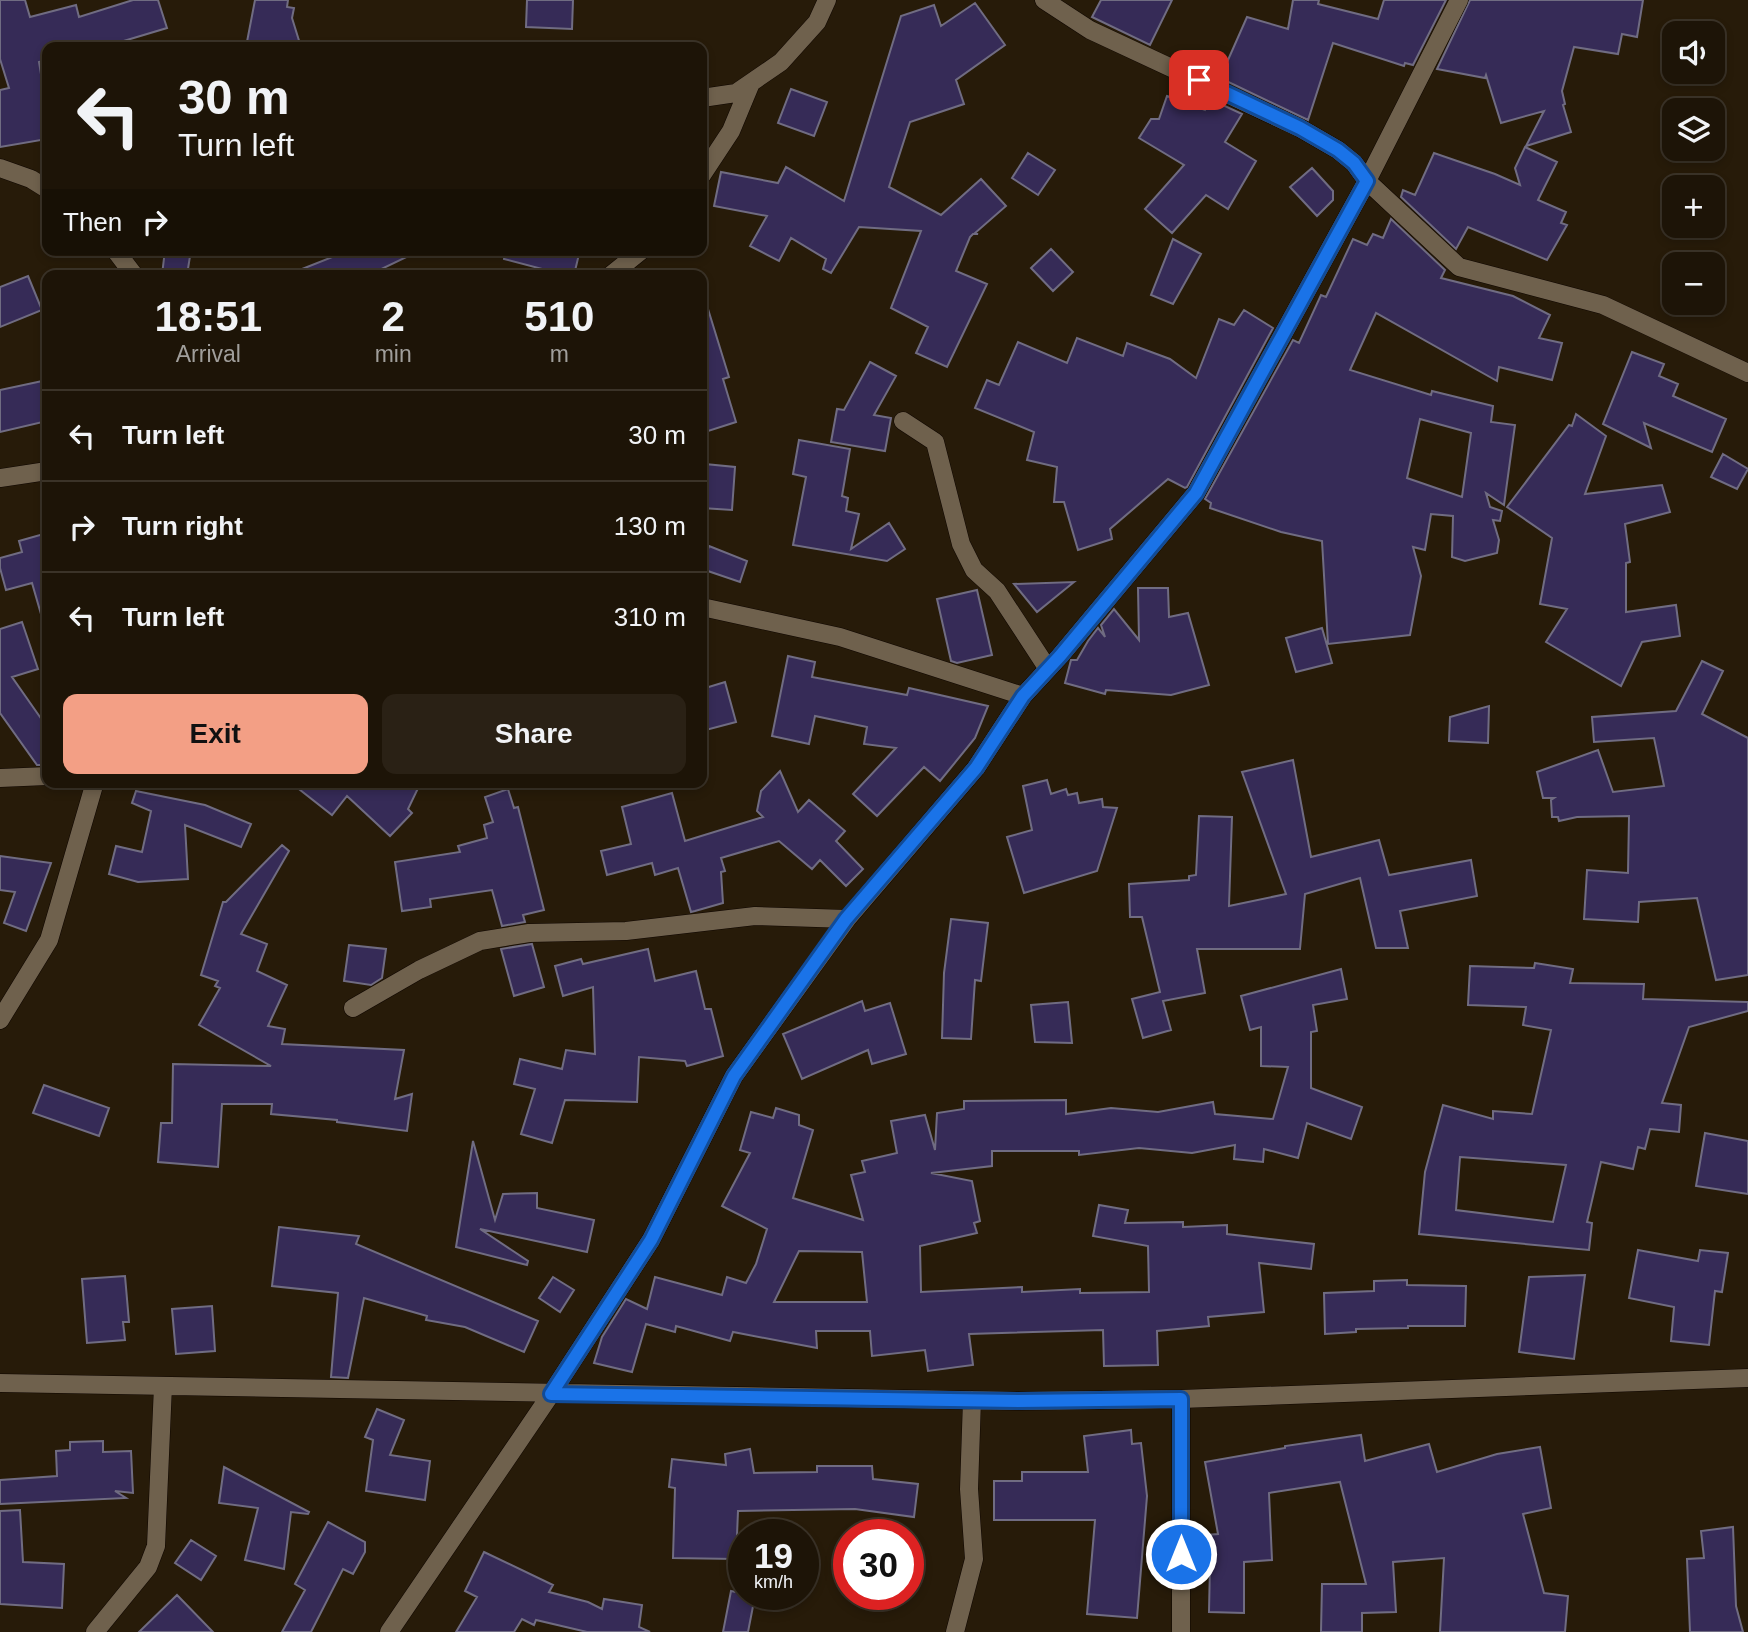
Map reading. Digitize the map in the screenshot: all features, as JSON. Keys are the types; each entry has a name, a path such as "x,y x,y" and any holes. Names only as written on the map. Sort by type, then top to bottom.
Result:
{"street":[{"path":"707,97 736,93 781,62 817,22 827,0"},
{"path":"1044,0 1090,30 1300,128 1338,150 1354,163 1367,181 1459,267 1603,304 1748,373"},
{"path":"389,1632 551,1394 651,1240 734,1076 846,919 976,768 1023,696 1196,493 1367,181 1459,0"},
{"path":"707,167 731,131 751,83"},
{"path":"0,169 31,179 42,186"},
{"path":"120,256 130,270"},
{"path":"617,270 635,256"},
{"path":"903,421 935,442 961,544 974,570 997,591 1048,669"},
{"path":"0,478 42,472"},
{"path":"707,608 839,637 1023,696"},
{"path":"0,778 42,776"},
{"path":"0,1020 48,940 93,788"},
{"path":"353,1007 419,970 480,941 529,933 626,931 755,916 846,919"},
{"path":"0,1383 972,1400 1181,1399 1748,1378"},
{"path":"95,1632 148,1567 156,1546 163,1386"},
{"path":"1181,1399 1181,1632"},
{"path":"955,1632 974,1559 969,1489 972,1400"}],"building":[{"path":"0,0 25,0 30,17 76,5 79,17 133,0 158,0 167,28 120,42 42,42 42,61 39,62 42,80 42,140 0,147 0,90 9,88 0,59"},
{"path":"255,0 288,0 287,7 294,8 292,18 299,42 247,42"},
{"path":"527,0 573,0 572,29 526,27"},
{"path":"1101,0 1172,0 1150,45 1092,17"},
{"path":"1293,0 1319,0 1318,4 1378,19 1384,0 1446,0 1413,65 1405,63 1404,66 1333,43 1308,120 1220,78 1247,17 1288,29"},
{"path":"1470,0 1643,0 1637,37 1622,34 1618,54 1574,47 1562,91 1571,132 1526,146 1544,111 1501,123 1486,75 1485,78 1437,69"},
{"path":"975,3 1005,45 956,80 964,104 910,122 889,187 941,215 981,179 1006,206 975,233 978,234 970,237 956,271 987,284 947,367 916,353 928,327 891,308 921,231 859,227 831,273 823,269 826,259 791,238 779,261 750,246 767,216 714,206 721,172 778,183 786,167 844,201 901,16 934,5 941,26"},
{"path":"791,89 827,102 814,136 778,123"},
{"path":"1167,96 1205,110 1210,99 1242,114 1225,142 1256,161 1228,209 1206,195 1172,233 1145,209 1184,165 1139,138 1151,119 1159,119"},
{"path":"1525,147 1557,162 1538,200 1566,212 1561,223 1567,225 1547,260 1468,227 1456,249 1401,197 1403,190 1415,195 1434,153 1520,185 1515,168"},
{"path":"1028,153 1055,170 1038,195 1012,178"},
{"path":"1312,168 1333,191 1333,200 1317,216 1290,187"},
{"path":"1391,219 1445,270 1441,278 1513,296 1550,315 1539,338 1562,343 1552,380 1499,367 1497,381 1376,313 1350,370 1431,395 1432,391 1493,406 1491,422 1515,425 1504,505 1486,493 1490,507 1502,511 1500,521 1493,520 1499,540 1497,553 1465,561 1452,557 1453,516 1431,514 1425,550 1413,547 1421,576 1410,635 1328,644 1322,541 1281,532 1210,508 1211,503 1205,499 1293,340 1299,343 1321,295 1326,297 1353,239 1367,245 1373,234 1383,238","holes":["1420,419 1471,433 1462,497 1407,478"]},
{"path":"1173,239 1201,254 1173,304 1151,295"},
{"path":"1051,249 1073,272 1053,291 1031,268"},
{"path":"164,256 190,256 188,270 163,270"},
{"path":"335,256 409,256 379,270 300,270"},
{"path":"504,256 579,256 575,270 546,270 504,259"},
{"path":"28,276 42,310 0,327 0,287"},
{"path":"707,309 729,377 723,379 736,422 707,431"},
{"path":"1244,310 1273,328 1187,487 1168,479 1110,529 1112,539 1078,550 1064,502 1054,502 1057,467 1027,460 1034,432 975,408 987,380 999,385 1018,342 1067,363 1077,338 1123,356 1127,343 1170,359 1196,378 1219,319 1234,325"},
{"path":"1632,352 1664,364 1659,376 1678,384 1673,396 1726,419 1712,452 1644,423 1651,448 1603,424"},
{"path":"870,362 896,376 874,415 891,418 885,451 831,442 837,409 844,410"},
{"path":"42,381 42,422 0,432 0,390"},
{"path":"1576,414 1606,436 1585,494 1662,485 1670,512 1625,524 1630,562 1626,563 1626,612 1676,605 1680,636 1642,642 1621,686 1546,642 1567,609 1540,604 1552,538 1507,507 1569,425 1572,426"},
{"path":"799,440 850,449 842,496 848,498 846,511 859,514 851,549 889,523 905,549 887,561 793,545 806,477 793,474"},
{"path":"1723,454 1748,469 1737,489 1711,477"},
{"path":"707,464 735,467 732,510 707,508"},
{"path":"42,534 42,614 32,583 6,590 0,558 22,552 19,541"},
{"path":"709,546 747,561 740,582 707,571"},
{"path":"1074,582 1037,612 1014,584"},
{"path":"1138,588 1168,588 1169,617 1188,613 1209,685 1171,695 1106,690 1105,694 1065,683 1071,660 1077,660 1098,628 1105,637 1101,625 1114,609 1139,640"},
{"path":"977,590 992,655 957,663 951,661 937,599"},
{"path":"22,622 38,669 12,677 42,720 42,765 37,765 0,713 0,629"},
{"path":"1322,628 1332,663 1296,672 1286,638"},
{"path":"788,656 815,662 812,677 907,695 909,688 988,706 975,738 940,781 924,767 877,816 853,794 896,748 864,744 867,727 815,716 809,744 772,736"},
{"path":"1702,661 1723,671 1702,714 1748,738 1748,975 1716,980 1697,898 1639,902 1638,922 1584,919 1587,870 1628,873 1629,816 1577,817 1559,821 1558,817 1552,817 1551,800 1554,798 1543,798 1537,772 1598,750 1613,792 1664,786 1654,738 1594,742 1592,717 1676,711"},
{"path":"725,682 736,722 707,730 707,687"},
{"path":"1489,706 1488,743 1449,741 1450,717"},
{"path":"1293,760 1311,857 1379,840 1389,875 1471,860 1477,896 1400,911 1408,948 1376,948 1360,878 1305,894 1300,949 1197,949 1205,993 1163,1001 1171,1030 1143,1038 1132,999 1160,992 1142,917 1130,917 1129,884 1189,880 1189,876 1196,875 1199,816 1232,817 1229,906 1286,894 1242,772"},
{"path":"780,771 798,812 809,800 845,831 836,841 863,869 846,886 820,860 812,869 779,841 721,858 725,871 721,872 723,903 691,912 678,868 655,875 652,863 607,875 601,851 631,844 622,807 672,793 685,841 763,817 757,811 761,791"},
{"path":"1047,780 1051,794 1066,789 1068,795 1077,793 1079,803 1102,799 1103,807 1117,808 1097,871 1024,893 1007,837 1032,830 1023,786"},
{"path":"298,788 418,788 408,809 412,813 390,836 347,796 332,815"},
{"path":"508,789 514,808 518,807 544,910 523,915 525,922 502,926 492,890 430,899 431,907 402,911 395,862 460,852 458,846 487,838 484,825 493,822 485,797"},
{"path":"136,791 205,805 251,824 241,847 185,825 188,879 138,882 109,874 116,846 142,852 151,811 132,803"},
{"path":"282,845 289,851 241,934 267,944 257,971 287,985 268,1026 285,1029 282,1044 404,1050 395,1099 412,1094 407,1131 337,1120 271,1114 272,1104 222,1104 218,1167 158,1162 161,1123 172,1123 173,1064 271,1066 199,1025 220,988 215,986 218,981 201,975 223,902"},
{"path":"0,856 51,863 26,931 4,923 15,892 0,890"},
{"path":"951,919 988,923 981,981 975,980 971,1039 942,1038 944,973"},
{"path":"532,944 544,987 514,996 501,949"},
{"path":"349,945 386,949 382,978 371,985 344,981"},
{"path":"648,949 655,981 696,971 705,1009 711,1009 723,1056 687,1066 685,1061 639,1057 637,1102 565,1100 552,1143 521,1134 535,1089 514,1084 520,1059 562,1069 566,1050 595,1054 593,987 563,996 555,966 581,959 583,964"},
{"path":"1535,963 1573,969 1570,983 1644,984 1643,999 1748,1002 1748,1011 1689,1027 1662,1103 1681,1105 1679,1132 1650,1129 1645,1149 1638,1147 1633,1169 1601,1162 1587,1222 1592,1223 1589,1250 1419,1234 1425,1172 1443,1105 1493,1119 1493,1111 1532,1114 1551,1030 1523,1025 1526,1007 1468,1005 1470,966 1534,968","holes":["1460,1157 1566,1165 1553,1222 1456,1210"]},
{"path":"1341,969 1347,999 1313,1005 1317,1031 1311,1032 1311,1088 1362,1107 1351,1139 1307,1123 1298,1158 1264,1149 1263,1162 1234,1159 1235,1145 1192,1153 1139,1148 1079,1155 1079,1151 992,1151 992,1166 931,1173 972,1181 980,1221 974,1223 977,1233 920,1246 921,1292 1022,1287 1022,1292 1080,1289 1080,1293 1149,1292 1148,1246 1093,1236 1099,1205 1128,1210 1125,1223 1183,1222 1183,1227 1227,1225 1227,1234 1314,1244 1311,1269 1259,1263 1264,1312 1208,1317 1209,1326 1157,1331 1158,1365 1104,1366 1103,1330 969,1334 973,1365 928,1371 925,1350 872,1356 870,1331 816,1331 817,1348 733,1332 730,1341 676,1326 675,1332 646,1324 632,1372 594,1363 602,1337 626,1299 647,1309 655,1277 722,1295 727,1277 746,1283 756,1264 767,1229 722,1206 750,1153 740,1150 751,1112 773,1118 776,1108 799,1115 799,1125 813,1130 793,1198 863,1220 851,1175 865,1172 862,1161 897,1153 891,1121 925,1115 935,1150 937,1113 964,1109 964,1101 1066,1100 1066,1114 1111,1108 1158,1112 1213,1102 1215,1114 1273,1119 1288,1067 1261,1066 1261,1027 1250,1030 1241,996","holes":["799,1251 862,1252 867,1302 774,1302"]},
{"path":"862,1001 865,1011 890,1003 906,1054 872,1064 868,1050 802,1079 783,1034"},
{"path":"1068,1002 1072,1043 1035,1042 1031,1005"},
{"path":"44,1085 109,1108 99,1136 33,1113"},
{"path":"1705,1133 1748,1141 1748,1194 1696,1186"},
{"path":"473,1141 495,1220 503,1194 537,1193 537,1208 594,1220 587,1252 480,1229 528,1261 527,1265 456,1247"},
{"path":"279,1227 359,1236 356,1244 538,1321 524,1352 465,1327 426,1320 427,1316 364,1298 348,1378 331,1377 338,1293 272,1286"},
{"path":"1638,1250 1698,1261 1700,1250 1728,1253 1722,1292 1715,1291 1709,1345 1671,1341 1674,1307 1629,1298"},
{"path":"1585,1275 1574,1359 1519,1352 1529,1277"},
{"path":"125,1276 129,1322 123,1322 125,1340 87,1343 82,1279"},
{"path":"553,1277 574,1290 560,1312 539,1298"},
{"path":"1407,1280 1407,1285 1466,1286 1465,1326 1408,1326 1325,1334 1324,1293 1374,1291 1374,1281"},
{"path":"212,1306 215,1351 176,1354 172,1309"},
{"path":"377,1409 404,1420 390,1455 430,1461 425,1500 366,1491 373,1440 365,1437"},
{"path":"1131,1430 1132,1444 1141,1443 1147,1496 1137,1618 1087,1614 1095,1520 994,1520 994,1481 1022,1481 1022,1472 1088,1472 1084,1436"},
{"path":"1361,1435 1365,1461 1429,1444 1437,1472 1497,1454 1540,1447 1551,1508 1523,1514 1544,1593 1568,1596 1565,1632 1440,1632 1444,1558 1393,1562 1396,1612 1362,1613 1362,1632 1321,1632 1322,1584 1366,1584 1340,1482 1269,1493 1272,1560 1244,1562 1244,1613 1209,1612 1210,1564 1192,1565 1192,1536 1218,1534 1205,1462 1285,1446"},
{"path":"103,1441 103,1452 131,1451 133,1493 115,1491 126,1498 0,1504 0,1480 57,1476 56,1451 70,1450 70,1442"},
{"path":"750,1449 754,1473 817,1472 817,1466 872,1466 873,1479 918,1484 914,1517 855,1509 738,1511 738,1519 728,1519 728,1559 673,1558 675,1488 669,1487 672,1459 726,1465 725,1454"},
{"path":"224,1467 309,1512 291,1512 284,1569 245,1560 258,1508 219,1503"},
{"path":"20,1510 23,1562 64,1564 62,1608 0,1604 0,1511"},
{"path":"328,1522 365,1542 365,1552 353,1574 343,1569 311,1632 282,1632 305,1590 295,1584"},
{"path":"1733,1527 1736,1606 1743,1632 1690,1632 1687,1559 1704,1558 1701,1531"},
{"path":"191,1540 216,1556 201,1580 175,1563"},
{"path":"484,1552 553,1585 549,1592 588,1602 602,1609 604,1599 642,1605 639,1627 650,1632 587,1632 536,1620 534,1625 522,1619 514,1632 456,1632 477,1597 465,1591"},
{"path":"177,1595 213,1632 139,1632"},
{"path":"728,1606 728,1610 752,1610 748,1632 723,1632"}],"route":[{"path":"1181,1554 1181,1399 1018,1401 551,1394 651,1240 734,1076 846,919 976,768 1023,696 1060,656 1196,493 1367,181 1354,163 1338,150 1300,128 1199,80"}]}
